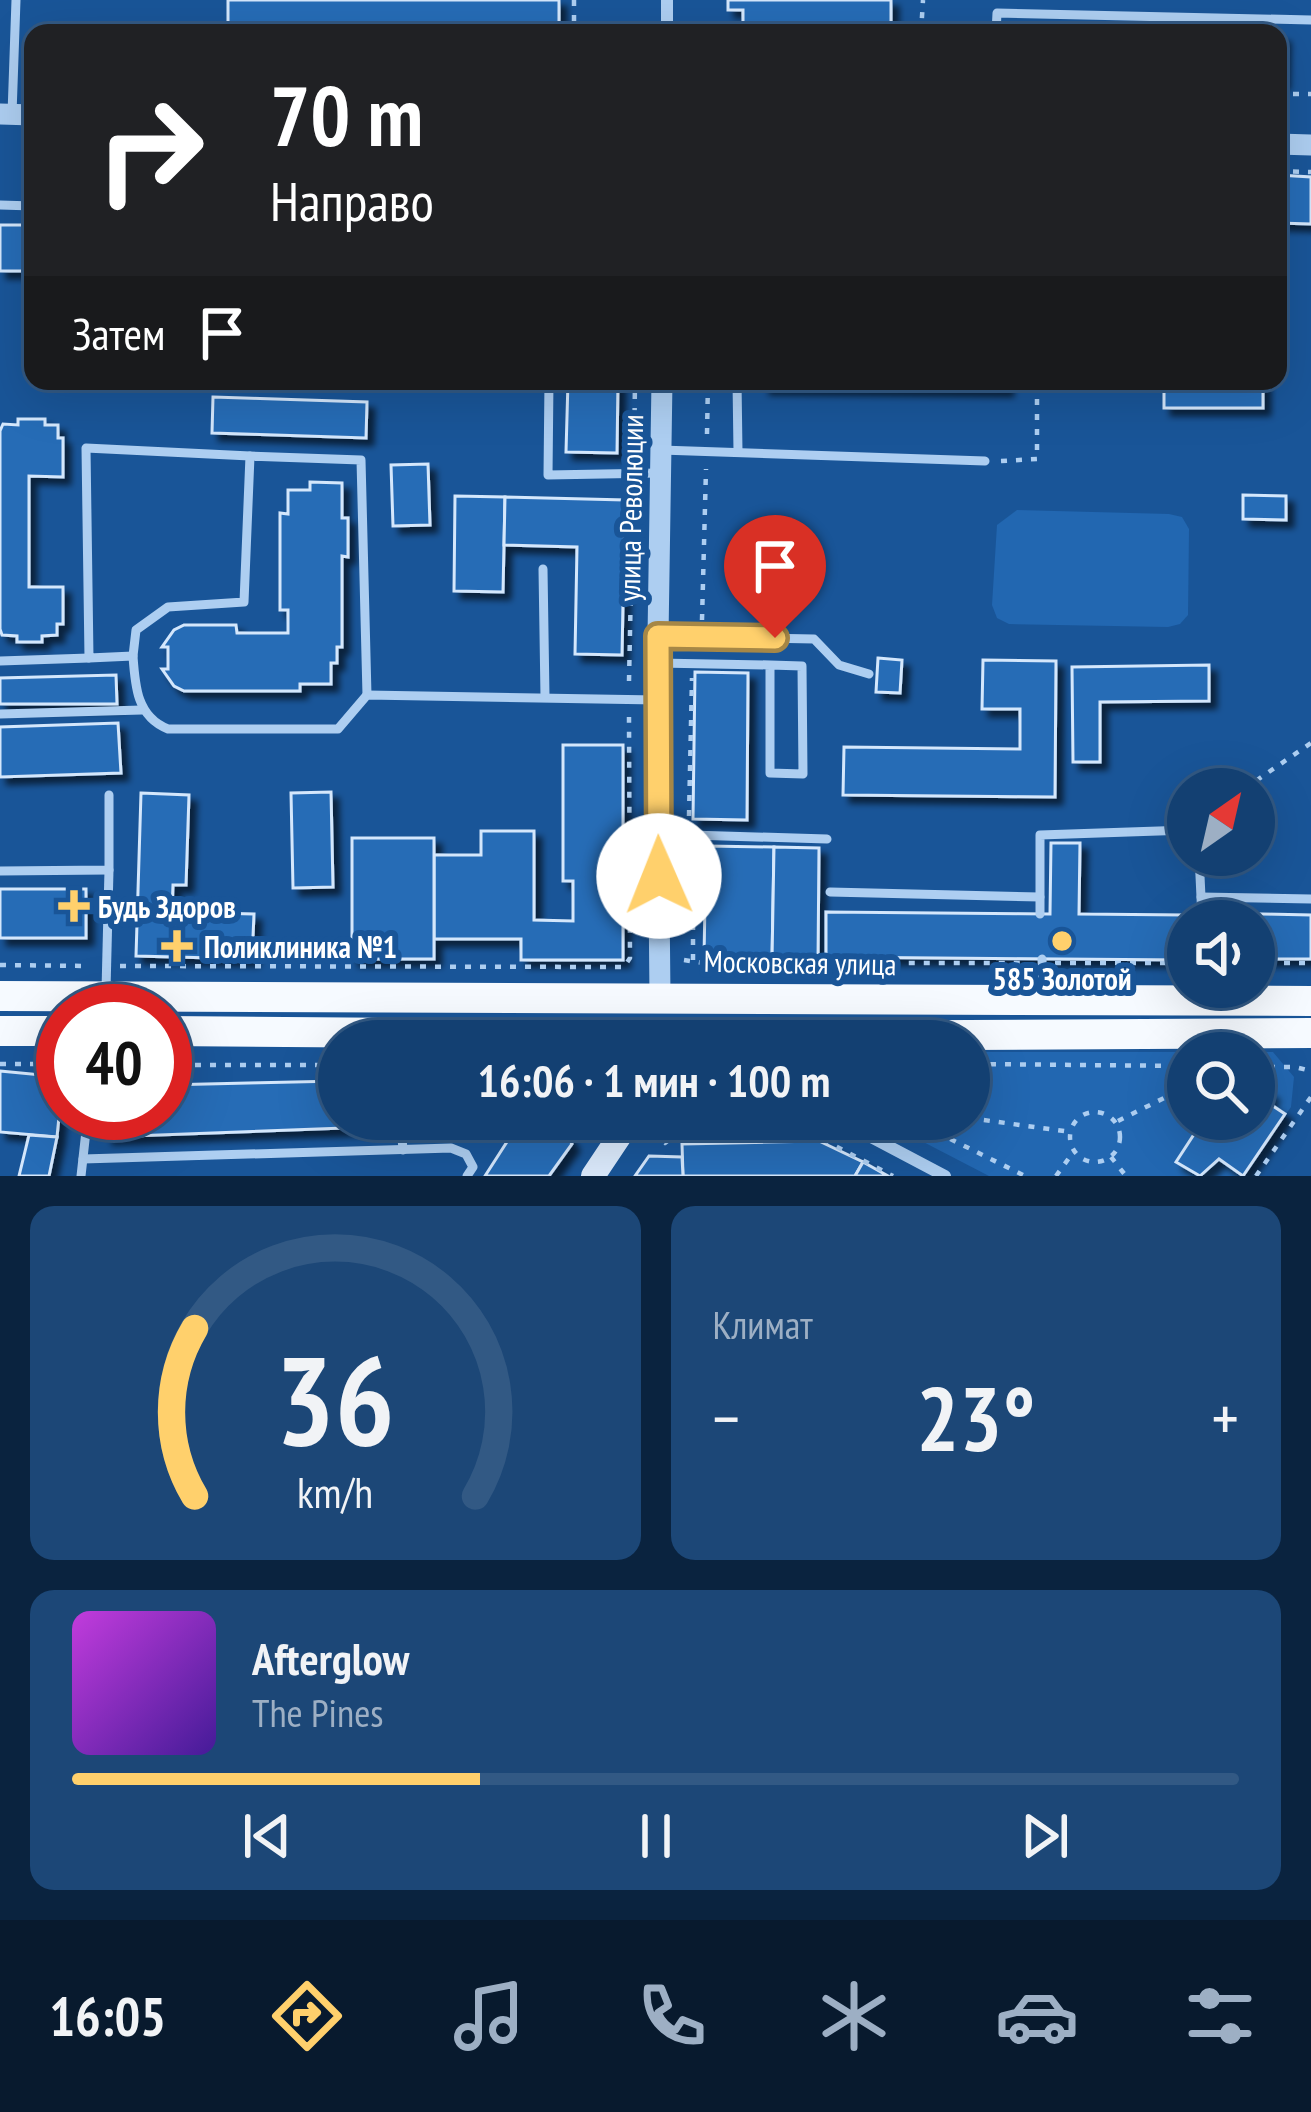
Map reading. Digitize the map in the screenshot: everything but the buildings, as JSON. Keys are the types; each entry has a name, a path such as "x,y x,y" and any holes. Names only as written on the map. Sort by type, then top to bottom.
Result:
{"main road":[{"name":"Московская улица","path":"0,996 106,981 660,996 1042,1000 1167,995"},
{"path":"660,996 660,1020"},
{"name":"Московская улица","path":"1275,999 1311,1001"},
{"path":"0,1031 36,1031"},
{"path":"192,1032 318,1035"},
{"path":"990,1037 1311,1034"},
{"path":"593,1176 617,1140"}],"street":[{"name":"улица Революции","path":"660,996 657,700 662,390"},
{"path":"878,1140 945,1176"}],"lane":[{"path":"15,114 16,0"},
{"path":"996,24 997,0"},
{"path":"997,13 1311,20"},
{"path":"549,390 548,475 633,473 661,462 738,452 985,461"},
{"path":"737,390 738,452"},
{"path":"89,658 86,448 361,460 367,695 338,729 168,729 152,723 142,710 133,656 136,630 168,607 244,602 250,456"},
{"path":"543,569 545,697"},
{"path":"658,636 814,639 839,665 869,674"},
{"path":"0,661 133,656"},
{"path":"658,663 770,664 802,666 802,774 770,773 770,664"},
{"path":"367,695 657,700"},
{"path":"0,713 142,710"},
{"path":"106,981 109,796"},
{"path":"1040,914 1040,835 1167,831"},
{"path":"658,834 827,839"},
{"path":"0,871 110,870"},
{"path":"1200,876 1201,900"},
{"path":"830,892 1040,897"},
{"path":"1201,897 1311,899"},
{"path":"1042,961 1042,1000"},
{"path":"81,1176 85,1140"},
{"path":"402,1140 403,1150"},
{"path":"83,1159 452,1148 466,1154 473,1167 467,1176"}],"path":[{"path":"0,965 106,981 624,967 630,958 628,699 635,390"},
{"path":"985,461 1037,460 1037,390"},
{"path":"1275,768 1311,743"},
{"path":"630,958 1167,963"},
{"path":"1275,963 1311,963"},
{"path":"0,1064 36,1064"},
{"path":"990,1064 1167,1066"},
{"path":"192,1065 318,1065"},
{"path":"1275,1068 1311,1071"},
{"path":"1116,1123 1167,1097"},
{"path":"1256,1176 1311,1097"},
{"path":"1056,1176 1074,1151 1071,1132 1076,1120 1089,1112 1106,1114 1116,1123 1120,1142 1111,1156 1095,1162 1074,1151"},
{"path":"990,1121 1071,1132"},
{"path":"824,1140 893,1176"},
{"path":"952,1140 1025,1176"},
{"path":"1111,1156 1126,1176"}],"shaded area":[{"path":"1017,510 1182,517 1189,529 1188,615 1180,624 1168,627 1009,624 997,618 992,605 997,525"},
{"path":"990,1052 1167,1052 1167,1140 1268,1140 1243,1176 989,1176 920,1140 990,1140"},
{"path":"1275,1054 1294,1077 1291,1107 1275,1130"}],"place":[{"name":"Будь Здоров","path":"74,906"},
{"name":"585 Золотой","path":"1062,941"},
{"name":"Поликлиника №1","path":"177,946"}],"route":[{"path":"659,876 658,636 775,638"}]}
